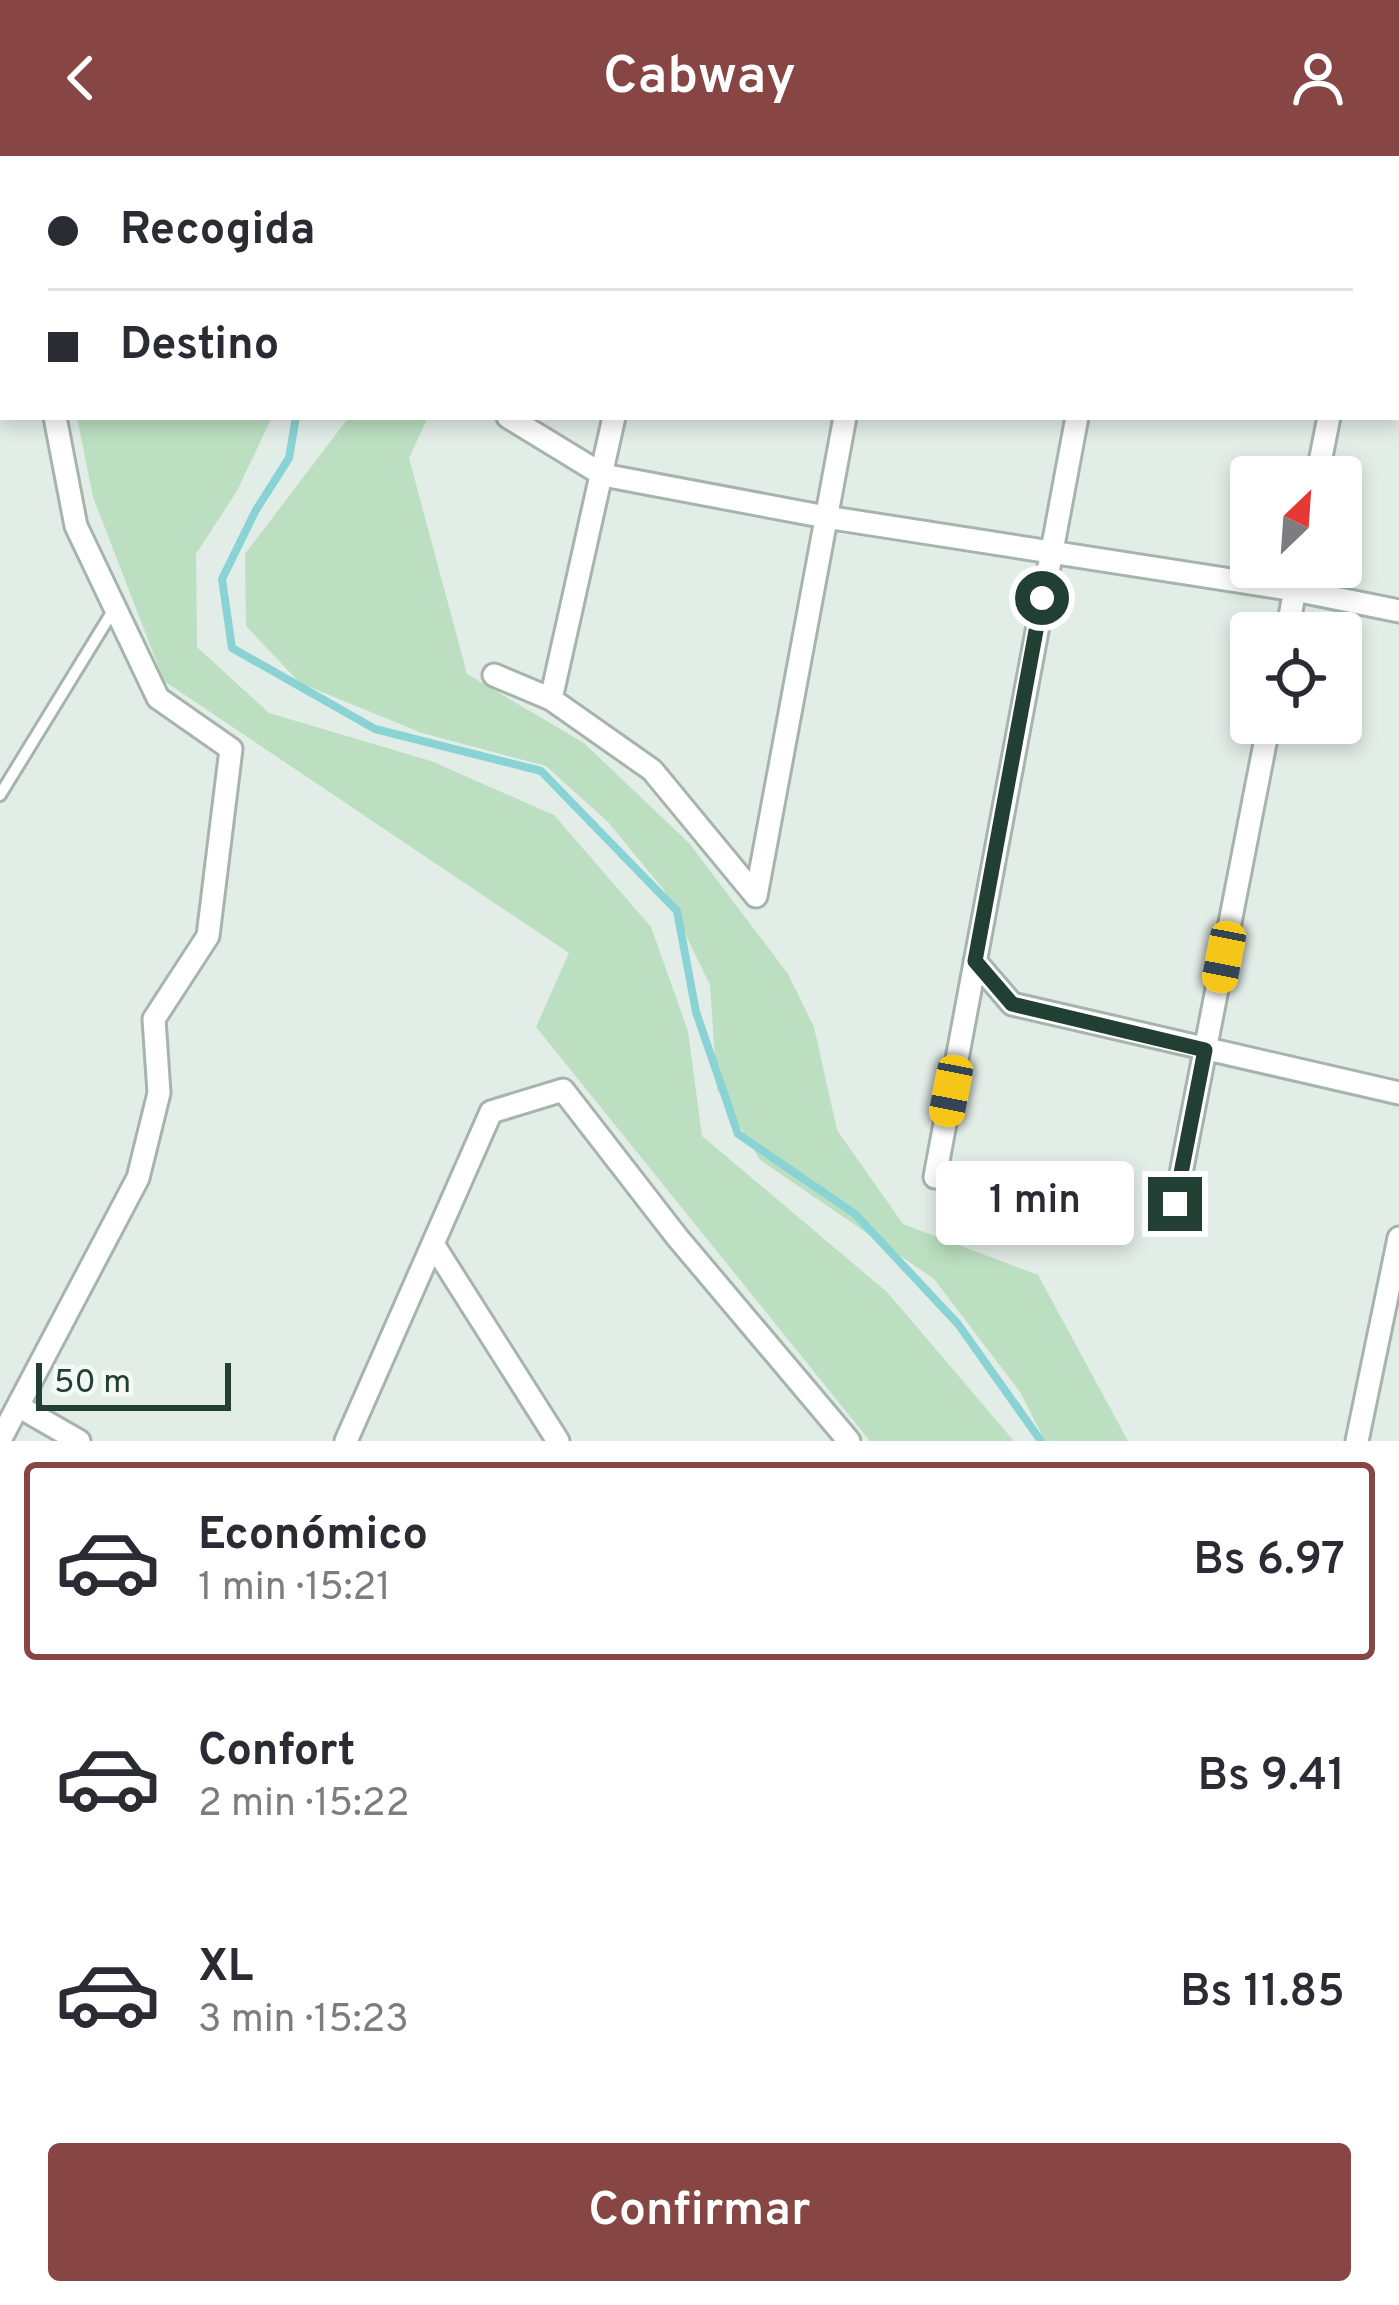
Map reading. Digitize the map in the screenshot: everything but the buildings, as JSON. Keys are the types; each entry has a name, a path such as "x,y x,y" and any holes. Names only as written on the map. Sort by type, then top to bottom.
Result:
{"street":[{"path":"0,1440 138,1178 159,1094 154,1019 208,936 231,749 158,698 76,526 56,420"},
{"path":"513,420 603,475 826,517 1295,590 1399,611"},
{"path":"551,699 613,420"},
{"path":"494,675 551,699 652,770 756,896 844,420"},
{"path":"935,1177 1076,420"},
{"path":"1321,456 1328,420"},
{"path":"1291,612 1295,590"},
{"path":"1175,1204 1265,744"},
{"path":"975,961 1012,1004 1399,1093"},
{"path":"346,1441 491,1112 563,1090 677,1238 849,1441"},
{"path":"1358,1441 1399,1238"},
{"path":"434,1244 559,1441"},
{"path":"18,1406 80,1441"}],"lane":[{"path":"0,795 115,608"}],"green space":[{"path":"78,420 271,420 237,491 196,554 197,647 269,713 431,761 554,815 651,927 688,1031 702,1136 887,1292 1014,1441 870,1441 536,1027 569,953 164,681 93,497"},
{"path":"347,420 427,420 409,458 467,674 584,743 689,843 788,974 814,1027 837,1130 903,1224 1038,1275 1128,1441 1045,1441 1020,1392 934,1279 760,1160 717,1089 710,985 664,890 608,822 546,766 422,733 300,683 246,626 245,554"}],"waterway":[{"path":"295,420 289,458 256,510 222,579 232,648 375,729 541,771 677,911 696,1012 738,1134 855,1214 958,1324 1041,1441"}],"route":[{"path":"1042,598 975,961 1012,1004 1205,1050 1175,1204"}]}
